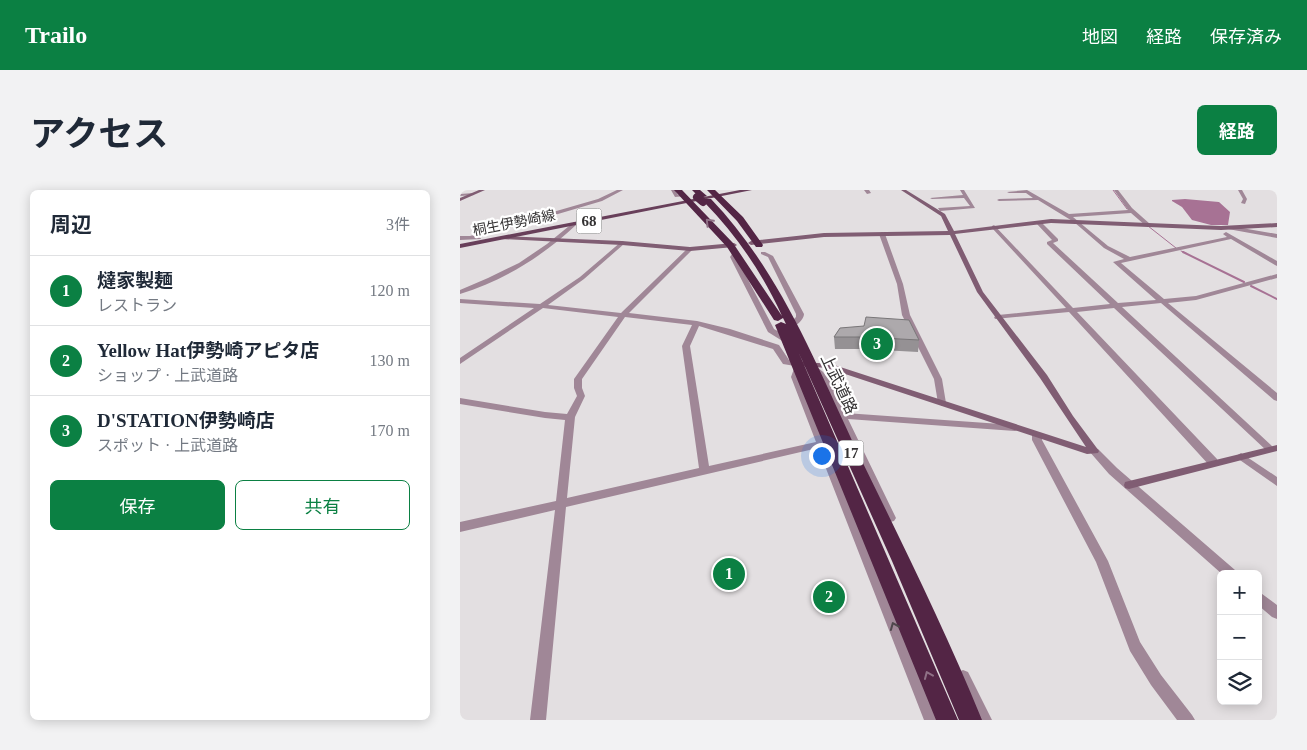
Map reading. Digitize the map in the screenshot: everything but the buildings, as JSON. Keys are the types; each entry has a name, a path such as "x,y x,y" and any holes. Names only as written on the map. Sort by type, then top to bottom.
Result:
{"highway":[{"path":"678,190 700,196 740,219 763,253 787,298 784,316"},
{"path":"700,196 733,247 784,316"},
{"name":"上武道路","path":"700,196 738,243 771,299 784,316 804,366 901,561 971,720"},
{"name":"上武道路","path":"784,316 787,340 804,366 822,436 947,720"}],"main road":[{"name":"桐生伊勢崎線","path":"460,246 574,224 700,196 749,190"}],"street":[{"path":"460,200 483,190"},
{"path":"460,238 472,237 600,200 621,190"},
{"path":"673,190 677,196 700,196"},
{"path":"903,190 939,210 973,207 962,190"},
{"path":"1116,190 1132,211 1148,225"},
{"path":"1240,190 1245,199 1243,203"},
{"path":"927,191 943,215 980,292 1044,377 1094,451 1226,570"},
{"path":"1009,192 1025,191 1076,221 1106,247 1131,260"},
{"path":"460,195 472,194"},
{"path":"932,198 966,196"},
{"path":"999,200 1038,199"},
{"path":"1068,216 1132,211"},
{"path":"754,242 824,236 952,233 1038,222 1076,221 1221,228 1277,225"},
{"path":"1038,222 1056,240 1049,243 1273,449"},
{"path":"460,292 499,276 553,241 574,224"},
{"path":"994,227 1213,462"},
{"path":"1221,228 1230,238 1275,261"},
{"path":"1230,228 1277,236"},
{"path":"882,234 888,256 900,284 906,315 938,380 942,403"},
{"path":"472,237 492,240"},
{"path":"502,238 622,243 690,249 733,247 733,257 772,330 787,340"},
{"path":"1230,238 1116,262 1277,398"},
{"path":"460,362 589,273 622,243"},
{"path":"538,720 570,417 580,399 578,379 623,315 690,249"},
{"path":"763,253 770,256 800,314 800,318 784,316"},
{"path":"998,317 1162,302 1210,295 1277,276"},
{"path":"460,301 542,306 697,323 776,347 786,362 804,366 822,374 984,720"},
{"path":"697,323 686,346 706,472"},
{"path":"804,366 828,366 1015,428 1087,451 1094,451"},
{"path":"460,401 545,415 570,417"},
{"path":"842,416 1015,428"},
{"path":"1037,435 1037,440 1102,561 1135,646 1156,680 1187,720"},
{"path":"460,528 706,472 822,436 932,720"},
{"path":"1129,484 1213,462 1273,449"},
{"path":"1240,456 1277,482"},
{"path":"1262,600 1277,613"}],"shaded area":[{"path":"1185,199 1219,202 1230,212 1228,225 1211,225 1192,220 1182,207 1172,201"}],"waterway":[{"path":"1113,190 1127,209"},
{"path":"1148,226 1176,248"},
{"path":"1181,251 1186,253"},
{"path":"1183,252 1244,282"},
{"path":"1251,286 1277,299"}],"place":[{"name":"D'STATION伊勢崎店","path":"877,344"},
{"name":"燵家製麺","path":"729,574"},
{"name":"Yellow Hat伊勢崎アピタ店","path":"829,597"}]}
